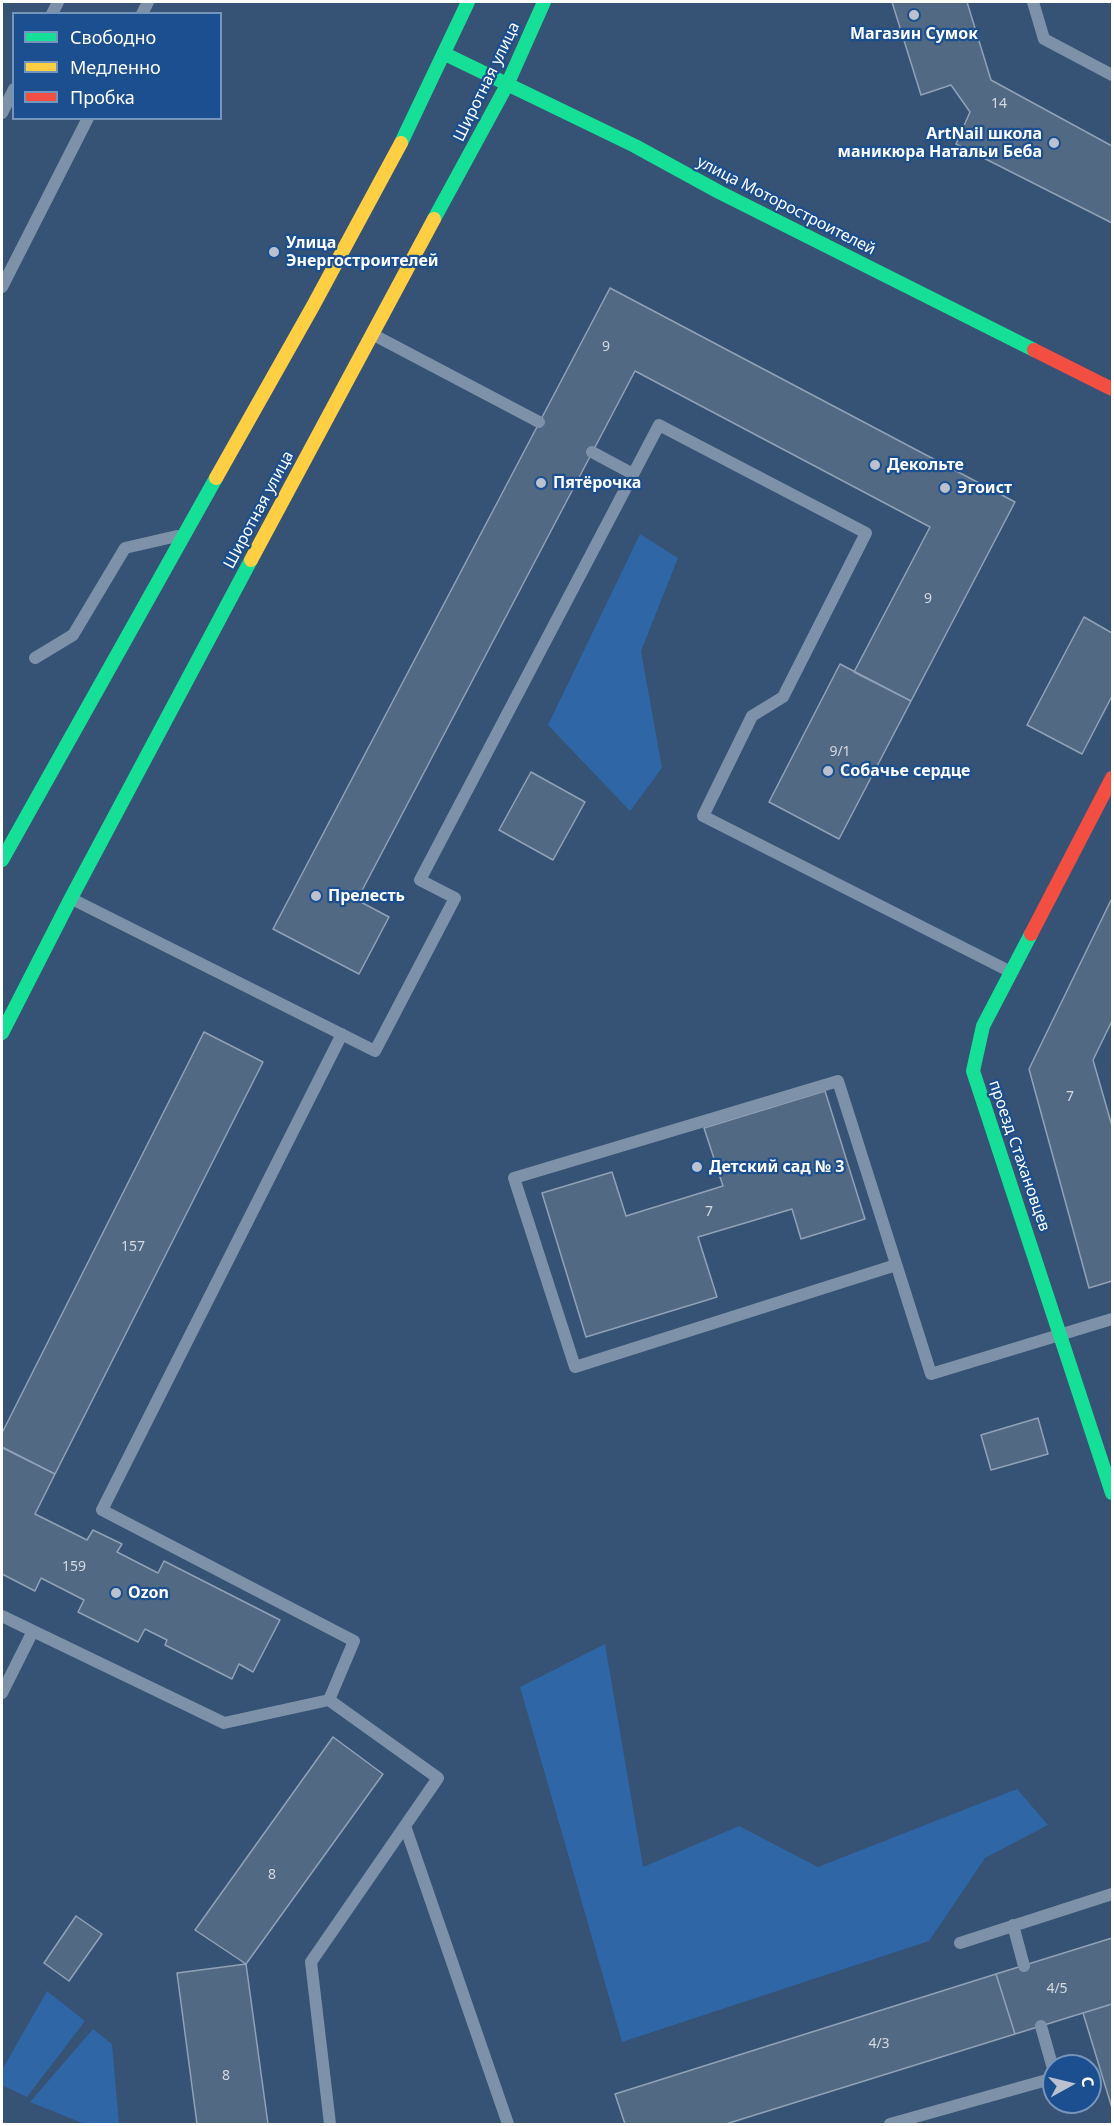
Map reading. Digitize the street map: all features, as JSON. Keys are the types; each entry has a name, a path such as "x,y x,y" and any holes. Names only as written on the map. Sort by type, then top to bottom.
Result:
{"main road":[{"path":"2,860 324,285 414,119 468,2"},
{"name":"Широтная улица","path":"2,1033 71,898 371,334 507,85 544,2"},
{"name":"улица Моторостроителей","path":"445,54 635,146 719,192 1113,389"},
{"name":"проезд Стахановцев","path":"1112,780 983,1026 973,1071 1113,1493"}],"lane":[{"path":"1033,2 1044,39 1113,75"},
{"path":"2,113 12,93"},
{"path":"2,287 87,120"},
{"path":"371,334 539,422"},
{"path":"71,898 375,1051 455,898 420,880 659,425 866,533 783,697 752,716 703,816 1012,973"},
{"path":"592,452 633,474"},
{"path":"35,658 74,635 125,548 184,534"},
{"path":"329,1700 354,1641 102,1510 342,1034"},
{"path":"896,1265 575,1367 514,1178 838,1081 931,1374 1113,1319"},
{"path":"2,1616 224,1724 329,1700 438,1778 311,1962 330,2124"},
{"path":"2,1693 33,1631"},
{"path":"405,1826 508,2124"},
{"path":"960,1942 1113,1894"},
{"path":"1013,1925 1024,1966"},
{"path":"1041,2026 1049,2054"},
{"path":"890,2124 1042,2081"}],"shaded area":[{"path":"640,534 678,558 641,651 662,768 630,811 548,725"},
{"path":"605,1644 643,1867 739,1826 818,1867 1017,1789 1048,1825 985,1858 929,1941 622,2042 520,1687"},
{"path":"47,1991 85,2021 27,2097 2,2085 2,2070"},
{"path":"93,2029 112,2044 119,2124 85,2124 30,2102"}],"building":[{"path":"892,2 967,2 991,80 1112,146 1112,223 956,144 970,112 951,85 921,95"},
{"path":"610,288 1015,502 911,701 854,672 930,527 635,371 357,900 389,917 359,974 273,929"},
{"path":"1084,617 1112,633 1112,696 1082,754 1027,725"},
{"path":"840,664 911,701 839,839 769,802"},
{"path":"531,772 585,802 553,860 499,830"},
{"path":"1112,898 1112,1021 1093,1060 1112,1126 1112,1281 1089,1288 1029,1069"},
{"path":"204,1032 263,1062 55,1474 2,1447 2,1433"},
{"path":"825,1091 865,1219 801,1239 792,1209 698,1237 717,1297 586,1337 542,1193 612,1172 626,1216 723,1186 704,1128"},
{"path":"1038,1418 1048,1454 991,1470 981,1435"},
{"path":"3,1448 55,1474 35,1514 87,1540 93,1530 122,1544 117,1552 158,1573 164,1561 280,1620 253,1672 239,1664 232,1679 165,1645 167,1640 145,1629 138,1642 78,1612 84,1600 41,1578 35,1591 2,1574"},
{"path":"333,1737 383,1774 246,1964 195,1930"},
{"path":"76,1916 102,1934 69,1981 44,1963"},
{"path":"1112,1938 1112,2004 1015,2034 996,1974"},
{"path":"246,1964 268,2124 197,2124 177,1973"},
{"path":"996,1974 1015,2034 726,2124 625,2124 615,2094"},
{"path":"1112,2004 1112,2108 1102,2075 1102,2054 1096,2054 1083,2013"}],"traffic: fast":[{"path":"401,143 468,2"},
{"path":"434,219 507,85 544,2"},
{"path":"445,54 635,146 719,192 1034,350"},
{"path":"2,860 216,478"},
{"path":"2,1033 71,898 251,560"},
{"path":"1031,934 983,1026 973,1071 1112,1493"}],"traffic: slow":[{"path":"216,478 401,143"},
{"path":"251,560 434,219"}],"traffic: jam":[{"path":"1034,350 1112,389"},
{"path":"1031,934 1112,778"}],"place":[{"name":"Магазин Сумок","path":"914,15"},
{"name":"ArtNail школа маникюра Натальи Беба","path":"1054,143"},
{"name":"Улица Энергостроителей","path":"274,252"},
{"name":"Декольте","path":"875,465"},
{"name":"Пятёрочка","path":"541,483"},
{"name":"Эгоист","path":"945,488"},
{"name":"Собачье сердце","path":"828,771"},
{"name":"Прелесть","path":"316,896"},
{"name":"Детский сад № 3","path":"697,1167"},
{"name":"Ozon","path":"116,1593"}]}
